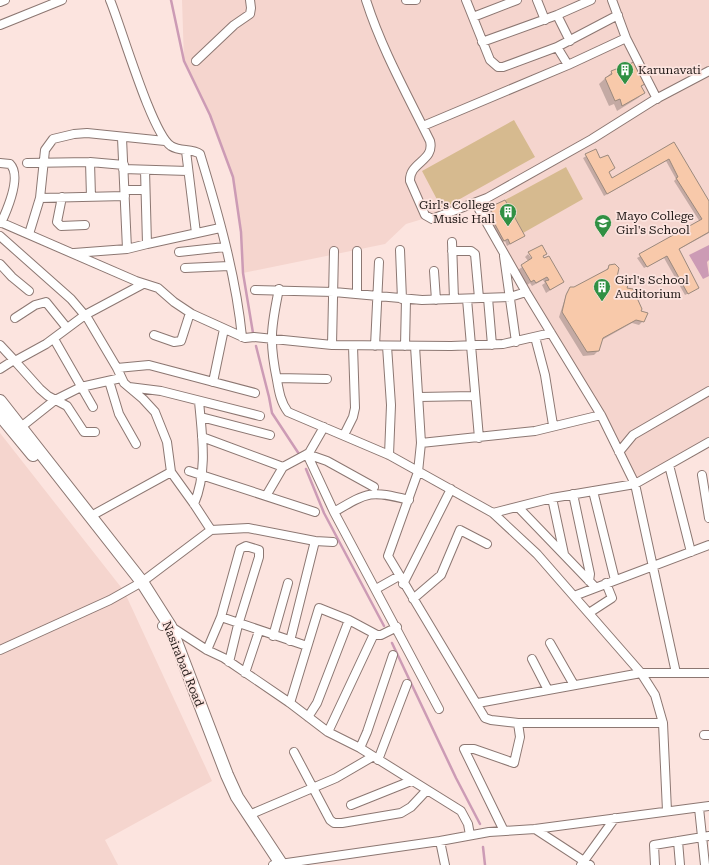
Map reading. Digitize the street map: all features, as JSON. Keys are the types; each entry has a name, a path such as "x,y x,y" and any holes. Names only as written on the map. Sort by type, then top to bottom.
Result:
{"highway":[{"name":"Nasirabad Road","path":"0,401 91,516 140,583 166,626 224,777 277,864"},
{"name":"Nasirabad Road","path":"0,415 140,583"},
{"name":"Nasirabad Road","path":"224,777 277,864"}],"street":[{"path":"0,2 5,0"},
{"path":"0,25 49,2 62,0"},
{"path":"110,0 148,105 161,135 171,146 186,151 195,151 200,154 225,247 240,316 247,337"},
{"path":"196,61 234,25 250,14 250,0"},
{"path":"366,0 374,24 403,91 430,141 428,156 412,170 410,181 425,215 432,219 476,204 592,139 657,99 709,71"},
{"path":"406,0 416,0"},
{"path":"466,0 482,42 492,63 498,67 503,67 557,47 618,15"},
{"path":"473,17 517,0"},
{"path":"537,0 545,20"},
{"path":"482,42 558,15 591,0"},
{"path":"612,0 626,38 657,99"},
{"path":"558,15 570,41"},
{"path":"423,126 568,65 626,38"},
{"path":"557,47 568,65"},
{"path":"29,234 40,198 45,150 53,139 74,134 87,133 122,138 165,141"},
{"path":"122,138 127,249"},
{"path":"186,151 196,233"},
{"path":"27,163 34,161 43,163 90,162 144,170 188,171"},
{"path":"90,162 91,197"},
{"path":"0,163 10,164 14,171 11,202 1,222 143,284 158,288 190,313 224,329 247,337 353,346 470,346 516,342 551,333"},
{"path":"144,170 148,244"},
{"path":"40,198 91,197 145,190"},
{"path":"62,197 57,222 58,224 61,226 84,225"},
{"path":"476,204 526,292 601,415 635,484 676,673"},
{"path":"71,253 127,249 220,228"},
{"path":"0,236 71,298 85,315 117,368 121,378 150,406 160,421 167,442 171,472 194,504 210,530"},
{"path":"454,299 452,246 471,251 475,254 479,298"},
{"path":"179,252 225,247"},
{"path":"400,250 404,299 405,346"},
{"path":"332,345 334,251"},
{"path":"357,251 357,294"},
{"path":"503,251 516,342"},
{"path":"375,346 379,262"},
{"path":"0,264 12,277 29,291"},
{"path":"185,268 229,266"},
{"path":"434,271 436,300"},
{"path":"0,369 54,339 85,315 143,284"},
{"path":"255,290 279,289 334,292 404,299 436,300 510,297 526,292"},
{"path":"279,289 272,323 272,354 281,399 288,412 389,455 418,472 451,488 493,513 537,554 641,673 655,695 663,723 667,811"},
{"path":"488,298 492,345"},
{"path":"467,299 474,396 479,438"},
{"path":"15,318 35,305 46,302 67,328"},
{"path":"154,335 174,342 181,341 190,313"},
{"path":"213,382 224,329"},
{"path":"535,337 546,375 553,425"},
{"path":"54,339 93,407"},
{"path":"0,345 40,389 55,400 67,406 84,432 96,432"},
{"path":"344,436 353,417 354,408 353,346"},
{"path":"387,346 391,405 389,455"},
{"path":"415,346 421,442 418,472 388,556 413,600 478,703 485,718 491,720 518,722 663,723"},
{"path":"117,368 149,365 256,393"},
{"path":"21,427 55,400 81,387 121,378"},
{"path":"276,378 327,379"},
{"path":"109,381 119,414 136,444"},
{"path":"128,386 161,391 260,416"},
{"path":"619,452 633,435 709,391"},
{"path":"419,397 474,396"},
{"path":"194,504 200,490 203,476 199,401"},
{"path":"421,442 479,438 535,431 553,425 601,415"},
{"path":"201,417 270,435"},
{"path":"266,496 283,467 305,456 312,448 324,427"},
{"path":"202,436 283,467"},
{"path":"493,513 552,498 635,484 709,442"},
{"path":"305,456 327,461 374,487"},
{"path":"305,456 376,589 394,628 439,709"},
{"path":"669,465 690,552"},
{"path":"189,470 203,476 315,512"},
{"path":"91,516 171,472"},
{"path":"702,475 709,518"},
{"path":"404,584 451,488"},
{"path":"593,490 615,580"},
{"path":"334,512 359,498 374,493 409,500"},
{"path":"573,494 590,574 589,581"},
{"path":"552,498 564,554"},
{"path":"518,507 595,588"},
{"path":"0,650 110,600 140,583 210,530 248,528 315,542 333,542"},
{"path":"413,600 441,576 460,530 486,544"},
{"path":"290,641 315,542"},
{"path":"207,650 221,617 240,550 246,546 257,548 259,550 259,557 238,625 229,662"},
{"path":"574,596 653,565 709,546"},
{"path":"376,589 399,576"},
{"path":"273,636 288,583"},
{"path":"589,613 612,598 606,583"},
{"path":"290,703 319,608 349,620 377,634"},
{"path":"221,617 238,625 307,646"},
{"path":"308,717 317,703 349,620"},
{"path":"166,626 229,662 290,703 328,732 360,748 461,811 472,835"},
{"path":"328,732 377,634 394,628"},
{"path":"245,673 259,631"},
{"path":"550,643 574,685"},
{"path":"360,748 368,732 393,655"},
{"path":"532,659 548,690"},
{"path":"478,703 641,673 709,673"},
{"path":"249,816 336,778 375,758 407,684"},
{"path":"504,831 464,749 474,749 514,763 520,737 518,722"},
{"path":"294,752 330,820 334,823 401,813 411,807 426,790"},
{"path":"351,804 411,781"},
{"path":"277,864 440,841 489,832 535,829 709,806"},
{"path":"699,808 706,836 706,861"},
{"path":"535,829 585,864 615,818"},
{"path":"655,865 654,845 706,836"},
{"path":"440,841 445,865"},
{"path":"678,841 680,865"}],"shaded area":[{"name":"Mayo College Girl's School","path":"182,0 709,0 709,442 635,484 601,415 476,203 406,224 385,244 243,273 241,232 233,177 210,115 184,61"},
{"path":"514,120 535,157 442,209 422,171"},
{"path":"566,167 583,199 523,233 505,200"},
{"path":"709,245 709,260 707,262 709,276 703,279 689,255"},
{"path":"0,433 124,591 212,781 105,840 118,865 0,865"}],"building":[{"name":"Karunavati","path":"634,62 645,84 641,86 645,93 622,106 620,99 615,101 605,78 612,74 611,71"},
{"path":"674,142 709,201 709,232 679,249 699,288 688,294 667,256 647,267 639,254 702,219 676,178 678,177 669,159 607,194 585,154 596,149 600,158 608,155 615,168 609,172 612,178"},
{"name":"Girl's College Music Hall","path":"505,200 525,236 510,244 508,239 504,241 491,217 493,215 490,207"},
{"path":"542,245 547,254 543,256 544,258 549,256 564,282 550,290 545,281 549,280 547,277 536,283 534,280 531,282 521,265 532,258 528,252"},
{"name":"Girl's School Auditorium","path":"615,264 619,268 617,277 621,278 624,276 630,280 627,288 633,289 642,309 641,311 648,313 644,322 636,320 603,338 599,351 587,352 562,312 566,295 570,287 574,287 608,269 609,265"}],"waterway":[{"path":"171,0 184,61 210,115 233,177 241,232 243,273 253,333"},
{"path":"256,346 272,413 299,454"},
{"path":"306,469 324,513 384,626"},
{"path":"392,643 456,778 480,824"},
{"path":"483,847 485,865"}],"place":[{"name":"Karunavati","path":"625,85"},
{"name":"Girl's College Music Hall","path":"508,227"},
{"name":"Mayo College Girl's School","path":"603,238"},
{"name":"Girl's School Auditorium","path":"602,302"}]}
